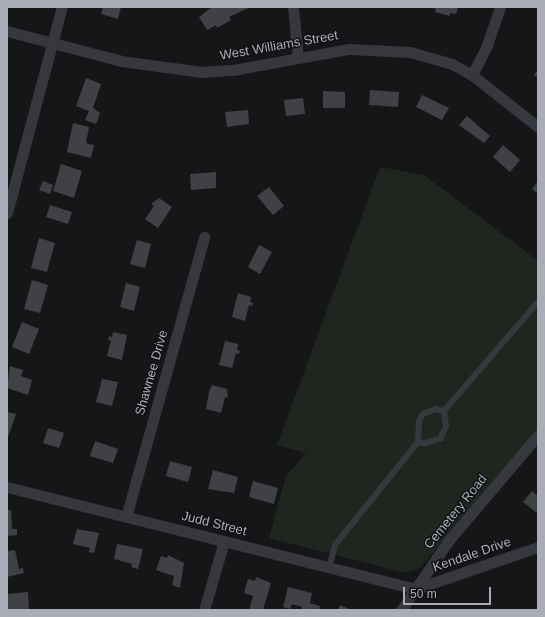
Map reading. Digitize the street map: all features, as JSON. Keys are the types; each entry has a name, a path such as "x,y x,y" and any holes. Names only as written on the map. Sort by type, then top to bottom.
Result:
{"street":[{"path":"7,213 62,7"},
{"path":"293,7 298,58"},
{"path":"472,75 487,45 500,7"},
{"name":"West Williams Street","path":"7,31 121,61 202,72 233,70 349,49 410,52 452,64 472,75 538,127"},
{"name":"Shawnee Drive","path":"126,517 204,237"},
{"name":"Cemetery Road","path":"401,610 449,540 538,436"},
{"name":"Judd Street","path":"7,487 415,589"},
{"path":"204,610 224,541"},
{"name":"Kendale Drive","path":"415,589 538,547"}],"lane":[{"path":"418,442 425,443 440,439 446,426 444,411 538,302"},
{"path":"329,568 334,545 418,442 418,424 423,414 436,409 444,411"}],"shaded area":[{"path":"380,167 424,175 538,261 538,429 420,568 405,573 269,538 286,476 306,453 277,445"}],"building":[{"path":"103,7 121,7 118,19 101,14"},
{"path":"212,7 251,7 229,17 231,20 217,28 216,25 207,30 199,17"},
{"path":"430,7 458,7 456,14 450,13 450,16 435,12 436,9"},
{"path":"538,69 538,78 534,75"},
{"path":"86,78 101,84 93,108 100,113 96,124 85,120 89,111 76,106"},
{"path":"370,90 399,92 398,107 369,105"},
{"path":"323,91 345,92 345,108 323,108"},
{"path":"422,95 449,108 442,120 416,107"},
{"path":"303,98 305,114 286,116 284,100"},
{"path":"248,110 249,124 227,127 225,112"},
{"path":"467,116 490,136 484,143 459,125"},
{"path":"73,123 89,127 86,143 94,145 91,158 67,152"},
{"path":"503,145 520,160 510,172 493,157"},
{"path":"61,164 82,171 74,198 53,191"},
{"path":"216,172 216,188 191,190 190,174"},
{"path":"43,181 53,185 50,194 39,190"},
{"path":"538,181 538,194 532,189"},
{"path":"269,187 284,206 273,215 257,196"},
{"path":"159,198 172,207 158,228 145,219 154,206 151,204"},
{"path":"50,205 72,212 68,224 46,217"},
{"path":"39,238 55,243 47,272 31,268"},
{"path":"137,240 151,244 145,268 130,264"},
{"path":"259,245 272,252 260,274 248,267"},
{"path":"32,280 48,285 40,313 24,309"},
{"path":"126,283 140,287 134,311 120,307"},
{"path":"238,293 251,297 250,302 253,303 252,306 249,305 245,321 232,317"},
{"path":"22,322 39,329 29,354 12,347"},
{"path":"113,332 127,335 122,360 107,356 111,340 108,340 109,336 112,337"},
{"path":"225,341 238,344 237,350 240,351 239,354 236,353 232,368 219,365"},
{"path":"10,366 23,370 21,376 32,380 28,395 7,388"},
{"path":"102,379 118,382 112,406 96,402"},
{"path":"212,385 227,389 228,398 225,397 221,413 206,409 209,392"},
{"path":"7,412 16,414 7,440"},
{"path":"48,428 64,433 59,448 43,443"},
{"path":"95,441 118,449 113,463 90,456"},
{"path":"170,461 192,467 188,482 166,476"},
{"path":"213,470 238,477 234,493 208,489"},
{"path":"253,481 278,488 274,504 249,497"},
{"path":"532,491 538,496 537,513 523,502"},
{"path":"7,510 11,510 12,529 17,529 17,535 7,536"},
{"path":"77,529 99,533 94,553 89,552 90,548 73,544"},
{"path":"117,544 143,549 138,569 131,567 132,564 114,559"},
{"path":"15,550 19,569 23,568 24,573 7,577 7,551"},
{"path":"168,555 184,563 180,588 172,585 174,576 156,570 161,556 167,558"},
{"path":"256,577 271,583 263,610 249,610 253,596 244,593 248,579 255,581"},
{"path":"288,587 312,593 310,603 320,606 319,610 301,610 302,607 292,604 290,609 283,607"},
{"path":"28,592 29,610 7,610 7,594"},
{"path":"340,605 351,610 338,610"}]}
